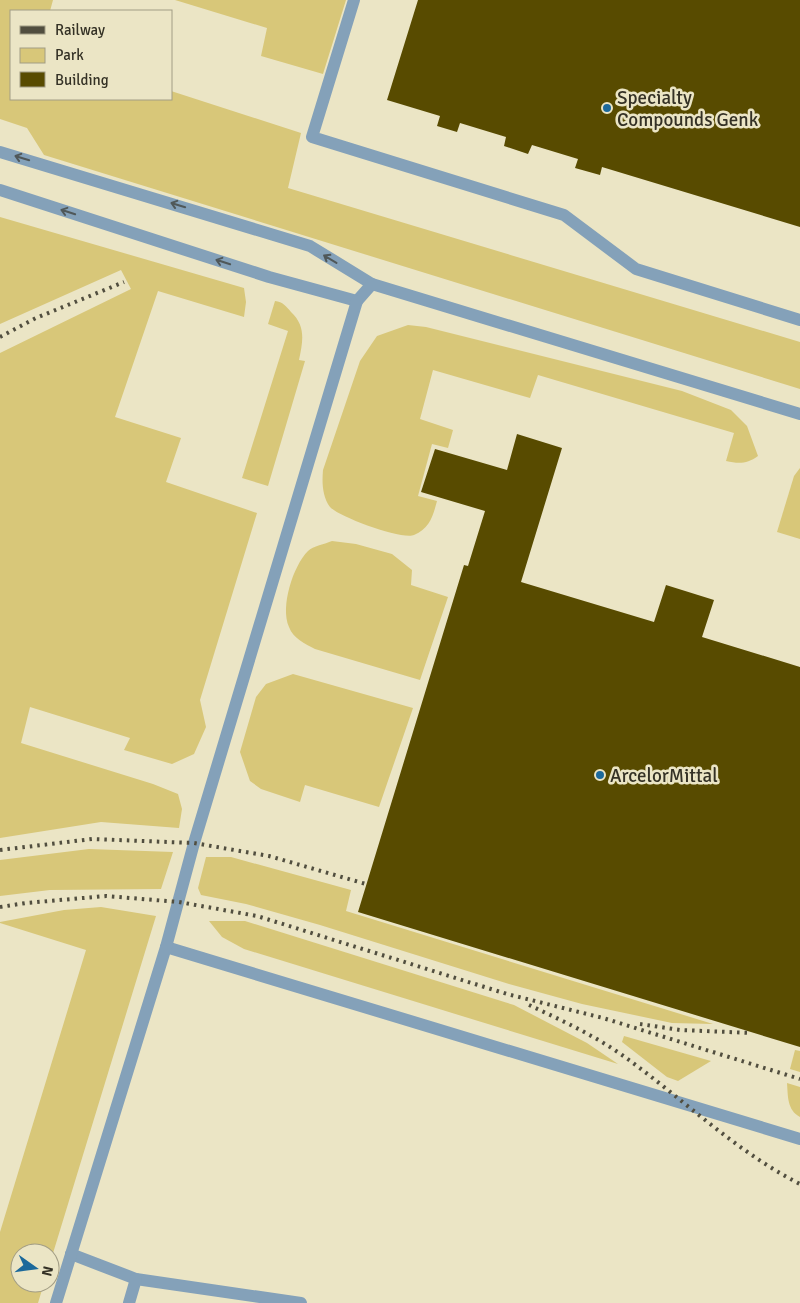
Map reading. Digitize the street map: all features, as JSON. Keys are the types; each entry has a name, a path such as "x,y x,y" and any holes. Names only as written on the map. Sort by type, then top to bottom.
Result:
{"lane":[{"path":"354,0 312,137 564,214 636,269 800,320"},
{"path":"0,152 310,246 372,284 800,414"},
{"path":"0,190 269,277 357,301"},
{"path":"56,1303 166,946 200,824 357,301 372,284"},
{"path":"166,946 800,1139"},
{"path":"71,1254 136,1279 301,1303"},
{"path":"129,1303 136,1279"}],"green space":[{"path":"0,0 53,0 50,10 10,10 10,100 172,100 172,91 301,133 288,188 800,342 800,389 44,155 27,128 0,119"},
{"path":"175,0 346,0 323,74 261,56 267,28"},
{"path":"0,217 244,288 246,302 244,317 158,291 115,417 181,438 166,482 257,513 200,700 206,727 194,754 172,764 124,750 130,738 30,707 21,743 153,784 178,794 182,809 179,828 101,822 0,838 0,353 131,289 121,270 0,324"},
{"path":"275,301 286,306 299,323 302,340 299,360 305,361 268,486 242,478 288,331 268,324"},
{"path":"408,325 426,327 682,391 731,410 747,426 758,456 743,463 726,461 734,433 538,375 530,398 433,370 420,419 453,430 448,448 432,444 418,496 437,501 430,521 424,529 414,535 407,536 357,522 336,511 327,503 324,494 323,470 360,361 377,336"},
{"path":"800,468 800,539 777,532 794,476"},
{"path":"332,541 356,544 392,554 412,570 411,585 448,597 420,680 315,649 300,640 291,631 287,619 287,598 297,566 310,549"},
{"path":"293,674 413,708 379,807 305,785 300,802 261,789 250,781 240,752 256,697 266,684"},
{"path":"89,849 173,852 161,889 50,890 0,896 0,860"},
{"path":"206,857 231,857 351,890 346,911 713,1024 672,1023 582,1004 509,984 320,925 246,904 201,895 198,888"},
{"path":"101,907 156,916 56,1243 10,1243 10,1293 41,1293 38,1303 0,1303 0,1232 86,950 0,922 64,910"},
{"path":"209,921 245,921 514,1005 587,1043 618,1064 244,949 222,937"},
{"path":"624,1036 711,1061 678,1081 667,1077 622,1042"},
{"path":"795,1050 800,1051 800,1072 790,1069"},
{"path":"787,1083 800,1087 800,1117 790,1107"}],"building":[{"name":"Specialty Compounds Genk","path":"418,0 800,0 800,227 602,167 600,175 575,168 578,159 532,145 528,154 504,146 506,137 460,123 457,132 437,126 440,116 387,100"},
{"name":"ArcelorMittal","path":"517,434 562,448 521,582 654,622 666,585 714,600 702,637 800,667 800,1047 358,912 464,565 468,566 485,511 421,492 435,449 507,470"}],"railway":[{"path":"0,337 36,318 124,282"},
{"path":"0,850 92,839 194,843 269,856 366,884"},
{"path":"0,907 106,896 179,902 257,916 507,994 603,1018 800,1079"},
{"path":"529,1005 605,1044 650,1076 733,1142 800,1184"},
{"path":"640,1024 680,1030 752,1033"}],"place":[{"name":"Specialty Compounds Genk","path":"607,108"},
{"name":"ArcelorMittal","path":"600,775"}]}
